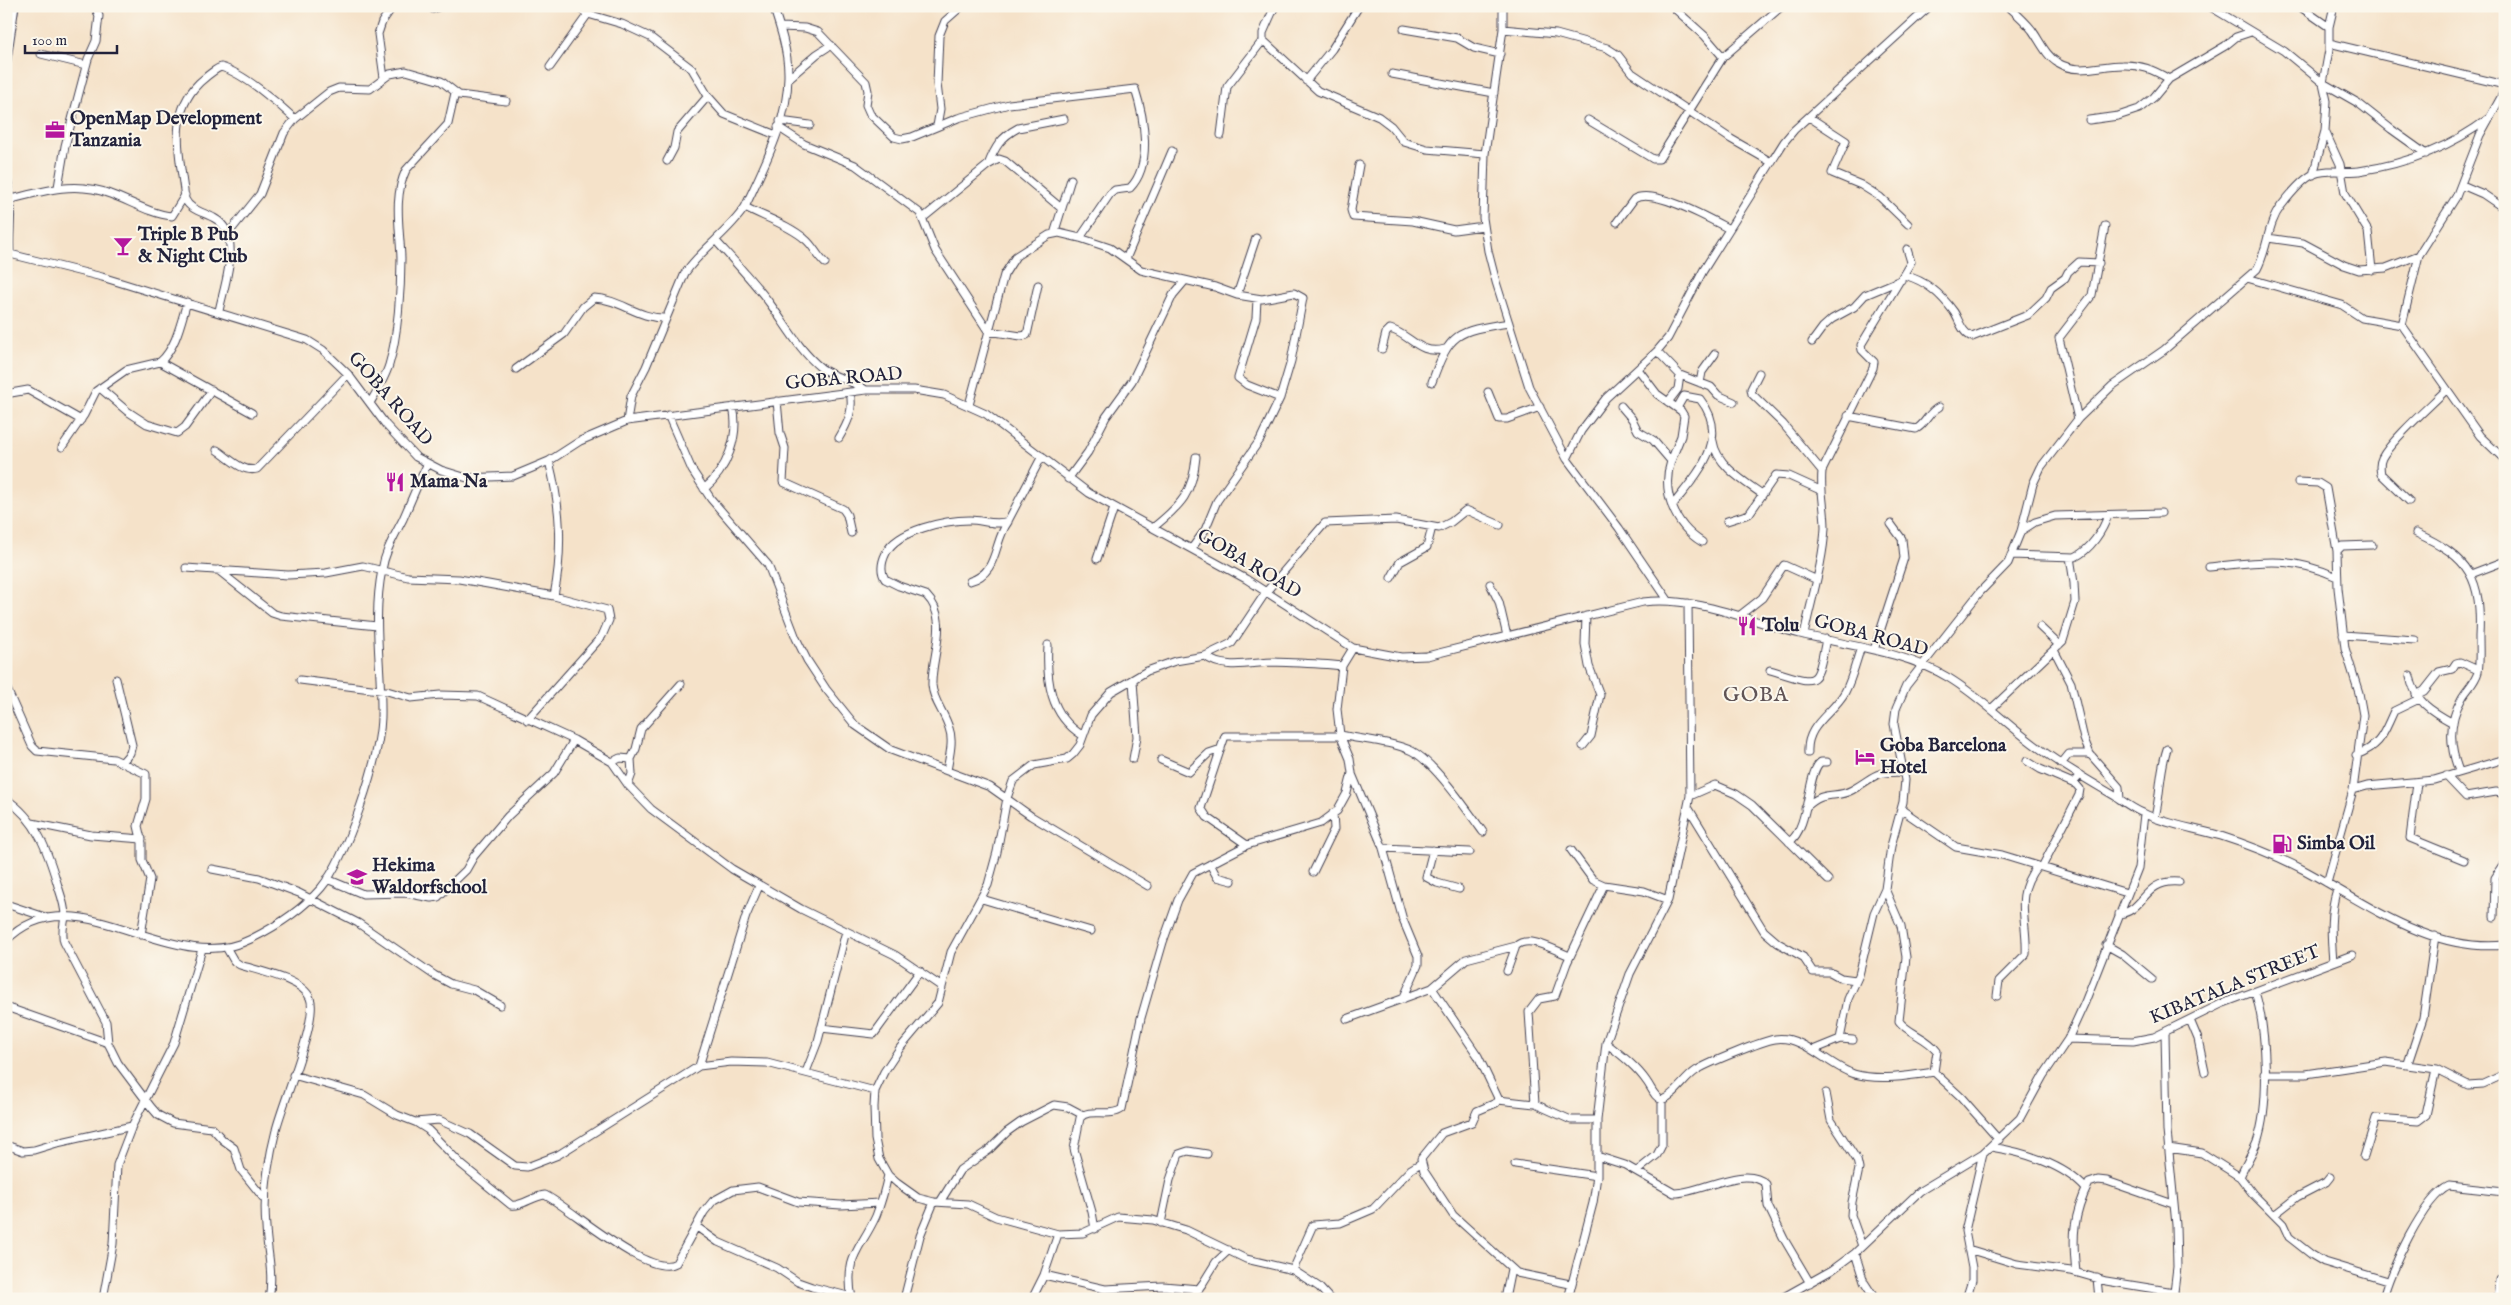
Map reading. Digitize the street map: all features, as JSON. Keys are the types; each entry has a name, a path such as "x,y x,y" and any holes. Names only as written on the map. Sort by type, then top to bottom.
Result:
{"street":[{"path":"6,66 15,6"},
{"path":"58,188 65,146 86,65 96,41 99,16 95,6"},
{"path":"384,78 378,34 382,22 393,6"},
{"path":"576,6 588,14 636,29 670,51 692,69 708,96 724,114 776,136"},
{"path":"627,421 631,396 646,367 665,318 688,268 716,241 745,207 776,136 788,80 780,27 773,6"},
{"path":"937,126 940,109 937,84 939,36 945,22 962,6"},
{"path":"1221,135 1227,87 1262,42 1263,33 1275,6"},
{"path":"1306,81 1332,49 1359,6"},
{"path":"1503,6 1500,54 1485,154 1484,226 1488,251 1529,387 1567,459 1619,528 1668,600"},
{"path":"1567,459 1594,413 1606,398 1657,351 1674,328 1729,229 1771,162 1794,130 1930,6"},
{"path":"2008,6 2024,19 2042,47 2058,63 2078,70 2123,65 2136,66 2154,70 2169,79"},
{"path":"2209,6 2284,51 2323,83 2358,103 2391,130 2426,154"},
{"path":"2299,6 2329,27"},
{"path":"1840,1039 1843,1014 1863,962 1874,913 1885,889 1891,846 1902,810 1905,792 1894,716 1906,686 1980,592 1998,575 2011,555 2033,484 2041,467 2078,419 2112,386 2164,350 2257,269 2263,258 2268,238 2280,208 2291,194 2313,174 2325,131 2327,101 2323,83 2329,43 2329,27 2334,6"},
{"path":"1588,120 1656,160 1662,155 1690,112 1723,57 1781,7"},
{"path":"1675,10 1705,36 1723,57"},
{"path":"550,67 588,14"},
{"path":"780,27 811,29 831,45 866,82 867,109 894,137 906,139 982,110 1009,104 1135,89 1145,150 1141,171 1130,188 1115,190 1110,194 1080,238"},
{"path":"1404,29 1457,38 1474,48 1500,54"},
{"path":"1503,29 1556,34 1607,48 1618,55 1632,74 1771,162"},
{"path":"2089,120 2131,113 2145,105 2169,79 2226,46 2236,37 2251,32"},
{"path":"1262,42 1266,43 1306,81 1324,95 1386,121 1404,142 1412,146 1485,154"},
{"path":"2329,43 2505,85"},
{"path":"788,80 817,54 831,45"},
{"path":"41,54 86,65"},
{"path":"219,311 230,257 228,234 216,219 189,206 185,195 177,136 180,115 194,89 218,68 230,70 263,92 295,119"},
{"path":"228,234 260,194 284,133 295,119 329,92 339,88 370,89 396,71 418,74 442,81 455,93 506,101"},
{"path":"1392,74 1494,93"},
{"path":"2402,325 2419,255 2462,185 2489,118 2505,90"},
{"path":"370,403 385,376 392,352 401,278 399,207 402,179 406,170 448,124 455,93"},
{"path":"667,161 674,148 677,132 708,96"},
{"path":"1809,117 1846,141 1832,173 1861,185 1880,197 1908,224"},
{"path":"2313,174 2384,166 2426,154 2463,137 2489,118"},
{"path":"988,165 1000,140 1012,131 1018,128 1064,119"},
{"path":"779,124 810,125"},
{"path":"779,124 804,144 855,165 923,218 935,250 988,331 1021,336 1027,335 1038,285"},
{"path":"2325,131 2338,160 2346,193 2368,231 2372,270"},
{"path":"1126,259 1172,150"},
{"path":"923,218 996,159 1005,161 1061,208"},
{"path":"1359,165 1351,210 1354,217 1413,222 1454,230 1484,226"},
{"path":"6,176 12,199 8,253"},
{"path":"1054,234 1071,179"},
{"path":"2462,185 2483,194 2505,209"},
{"path":"12,199 58,188 97,189 172,216 176,214 185,195"},
{"path":"1617,222 1634,199 1648,197 1683,205 1729,229"},
{"path":"745,207 801,235 809,243 817,256 825,263"},
{"path":"2078,419 2059,338 2092,295 2105,226"},
{"path":"969,405 984,353 999,288 1010,264 1016,256 1040,240 1054,234 1080,238 1110,248 1141,270 1184,282 1215,287 1257,300 1294,293 1303,298 1303,308 1291,361 1280,398 1260,440 1217,501 1205,530 1192,548"},
{"path":"1237,295 1256,238"},
{"path":"2268,238 2303,244 2344,265 2359,270 2386,268 2419,255"},
{"path":"716,241 761,292 796,342 810,358 823,369 858,384 866,390"},
{"path":"1804,635 1815,579 1821,561 1825,528 1820,490 1822,471 1874,362 1862,350 1861,344 1911,262 1908,249"},
{"name":"GOBA ROAD","path":"8,253 219,311 307,340 323,350 348,374 403,445 427,465 467,478 489,479 513,476 549,462 580,441 627,421 866,390 914,390 944,395 986,414 1042,456 1068,479 1114,508 1192,548 1266,592 1353,648 1401,657 1427,656 1643,602 1668,600 1739,616 1804,635 1874,650 1922,665 1948,677 1991,709 2038,748 2144,814 2220,835 2263,851 2328,883 2407,926 2464,944 2505,945"},
{"path":"1812,342 1823,327 1832,319 1854,307 1865,295 1902,278 1930,286 1954,313 1966,334 1972,337 2028,315 2046,298 2051,288 2065,278 2068,272 2079,262 2099,263"},
{"path":"2247,278 2342,306 2362,318 2402,325 2480,436 2505,460"},
{"path":"1068,479 1088,452 1106,417 1132,381 1173,294 1184,282"},
{"path":"516,369 564,334 584,307 594,298 620,304 648,317 665,318"},
{"path":"1257,300 1256,318 1238,378 1247,385 1280,398"},
{"path":"62,447 80,420 92,396 100,388 126,370 160,362 170,350 178,333 187,302"},
{"path":"1432,382 1445,349 1454,339 1466,331 1509,323"},
{"path":"1382,349 1386,333 1390,329 1427,349 1435,351 1445,349"},
{"path":"1657,351 1680,375 1711,387 1718,395 1734,402"},
{"path":"1700,383 1702,372 1715,354"},
{"path":"160,362 252,414"},
{"path":"1638,369 1657,394 1677,408 1684,416 1684,424 1671,461 1666,484 1675,515 1683,526 1702,542"},
{"path":"1759,373 1751,389 1752,394 1783,424 1822,471"},
{"path":"217,450 241,467 250,470 257,469 348,374"},
{"path":"1668,402 1678,389 1680,375"},
{"path":"100,388 127,411 147,424 177,433 185,427 212,390"},
{"path":"11,393 28,390 80,420"},
{"path":"2409,501 2381,474 2379,468 2382,458 2405,430 2446,390"},
{"path":"839,438 850,416 852,401 850,392"},
{"path":"1488,392 1499,419 1507,420 1540,407"},
{"path":"1677,408 1684,396 1700,399 1707,407 1714,425 1713,441 1716,452 1729,468 1762,494"},
{"path":"777,401 780,433 785,454 783,482 843,509 847,515 851,533"},
{"path":"1621,406 1632,419 1638,431 1653,440 1671,461"},
{"path":"704,489 714,480 722,468 734,438 736,424 733,407"},
{"path":"1848,416 1916,429 1920,427 1932,410 1939,407"},
{"path":"668,415 685,456 704,489 768,564 796,638 807,660 836,704 855,725 891,750 972,779 1007,798 1031,816 1148,886"},
{"path":"1672,506 1704,462 1713,441"},
{"path":"970,581 977,579 992,564 1000,535 1042,456"},
{"path":"1154,527 1174,511 1188,493 1194,479 1196,457"},
{"path":"549,462 560,514 561,540 559,570 554,596"},
{"path":"6,904 45,917 65,916 93,921 141,935 202,949 226,947 242,943 282,922 311,899 339,861 366,789 374,761 381,718 377,626 381,572 388,547 427,465"},
{"path":"1727,521 1749,514 1776,475 1779,474 1820,490"},
{"path":"2298,482 2318,483 2326,488 2337,552 2337,577 2345,648 2362,707 2353,790 2328,883"},
{"path":"1098,559 1114,508"},
{"path":"1330,1299 1319,1286 1293,1270 1246,1259 1186,1230 1161,1223 1129,1216 1118,1217 1083,1234 1058,1234 996,1217 968,1204 937,1202 912,1195 888,1175 879,1159 875,1138 875,1092 884,1072 900,1048 938,1003 951,952 982,899 996,859 1007,798 1013,781 1034,765 1067,759 1080,745 1091,715 1102,700 1111,692 1133,681 1147,671 1175,661 1205,656 1232,643 1266,592 1325,523 1396,520 1439,528 1451,522 1466,510 1500,526"},
{"path":"2020,530 2035,522 2055,516 2161,513"},
{"path":"2011,555 2070,557 2083,553 2102,530 2108,515"},
{"path":"947,771 951,742 950,730 932,687 939,626 936,612 926,595 885,579 882,568 884,558 897,539 914,530 962,520 1002,523 1008,521"},
{"path":"1874,650 1904,558 1902,539 1891,524"},
{"path":"1391,578 1400,562 1427,547 1432,527"},
{"path":"2416,533 2450,550 2471,574 2475,582 2480,617 2478,670 2474,683 2462,697 2452,724 2451,747 2459,771"},
{"path":"2337,552 2342,546 2372,545"},
{"path":"1991,709 2056,648 2066,636 2075,602 2070,557"},
{"path":"2209,567 2258,561 2290,562 2313,566 2337,577"},
{"path":"2471,574 2505,562"},
{"path":"1739,616 1762,598 1784,565 1815,579"},
{"path":"186,568 288,576 326,573 363,566 381,572 408,577 459,579 554,596 607,610 609,620 598,642 526,720"},
{"path":"218,570 272,613 281,616 377,626"},
{"path":"1490,584 1499,602 1507,636"},
{"path":"1568,1299 1570,1284 1590,1220 1597,1176 1598,1120 1606,1043 1630,974 1668,900 1690,796 1688,603"},
{"path":"1583,746 1591,736 1600,696 1589,666 1585,644 1586,616"},
{"path":"2040,627 2056,648 2072,683 2084,739 2090,754 2119,787 2120,799"},
{"path":"2343,635 2415,640"},
{"path":"1770,670 1807,681 1815,678 1820,673 1826,639"},
{"path":"1048,645 1048,678 1054,702 1064,722 1082,736"},
{"path":"1353,648 1342,666 1337,709 1340,735 1350,759 1352,774 1383,848 1401,913 1418,960 1403,999"},
{"path":"1808,753 1809,738 1813,729 1846,690 1861,648"},
{"path":"1205,656 1218,663 1225,664 1273,662 1342,666"},
{"path":"2356,755 2371,749 2377,744 2387,729 2394,711 2417,697 2438,672 2452,669 2456,663 2460,662 2478,670"},
{"path":"2410,676 2417,697 2452,724"},
{"path":"116,680 132,745 130,753 123,761"},
{"path":"300,680 380,690 411,698 440,695 478,696 526,720 574,740 612,762 628,785 651,809 695,844 759,886 895,955 942,987"},
{"path":"1133,681 1137,737 1133,759"},
{"path":"628,785 632,774 631,759 636,749 641,729 681,684"},
{"path":"6,687 32,746 37,751 123,761 146,775 146,799 138,826 142,838 142,860 150,879 141,935"},
{"path":"1247,845 1208,817 1201,808 1225,736 1228,735 1296,738 1340,735 1396,746 1414,752 1432,768 1484,832"},
{"path":"327,879 363,894 405,893 431,898 438,897 466,870 474,856 508,816 554,773 574,740"},
{"path":"1161,760 1189,772 1209,753 1221,749"},
{"path":"2155,818 2160,785 2160,770 2167,749"},
{"path":"2061,764 2069,754 2090,754"},
{"path":"612,762 620,758 631,759"},
{"path":"2353,790 2367,786 2417,783 2505,759"},
{"path":"1998,996 1999,981 2026,954 2024,889 2028,877 2039,866 2079,796 2080,790 2075,784 2040,770 2027,761"},
{"path":"1789,842 1796,837 1816,767 1819,763 1827,762"},
{"path":"1805,808 1819,797 1849,791 1873,775 1903,772"},
{"path":"904,1299 920,1236 937,1202 960,1170 989,1150 1007,1132 1021,1122 1054,1106 1068,1107 1083,1115 1116,1113 1122,1109 1141,1018 1178,900 1193,873 1247,845 1321,823 1333,813 1347,793 1352,774"},
{"path":"2075,784 2075,780 2080,775"},
{"path":"2446,776 2466,797 2496,792 2505,794"},
{"path":"2417,783 2410,838 2464,860"},
{"path":"1690,796 1710,786 1721,786 1745,799 1828,880"},
{"path":"6,799 15,805 32,823 47,850 65,916 62,928 64,942 106,1022 108,1043 122,1070 158,1115 165,1120 212,1128 234,1148 241,1170 265,1200"},
{"path":"1688,807 1764,931 1778,943 1803,957 1813,972 1830,972 1841,978 1856,980"},
{"path":"1902,810 1956,847 2002,855 2127,893"},
{"path":"1312,872 1334,829 1333,813"},
{"path":"1781,1298 1810,1283 1855,1253 1920,1191 1983,1153 1999,1140 2020,1118 2043,1076 2068,1039 2138,868 2144,814"},
{"path":"32,823 92,835 142,838"},
{"path":"1383,848 1470,852"},
{"path":"1433,850 1426,877 1437,883 1459,889"},
{"path":"1571,850 1593,880 1604,885 1644,891 1668,900"},
{"path":"2494,917 2494,884 2497,873 2505,863"},
{"path":"1210,864 1217,877 1232,881"},
{"path":"212,869 259,878 311,899 386,940 434,976 451,984 474,990 500,1005"},
{"path":"2118,914 2133,909 2149,890 2163,883 2179,882"},
{"path":"1535,1104 1529,1012 1539,999 1555,996 1570,956 1604,885"},
{"path":"699,1066 744,923 759,886"},
{"path":"1885,889 1901,926 1906,957 1899,1021 1905,1028 1918,1034 1936,1048 1938,1053 1934,1072"},
{"path":"2333,962 2330,924 2332,904 2337,889"},
{"path":"982,899 1091,931"},
{"path":"6,941 17,930 45,917"},
{"path":"806,1072 821,1028 846,931"},
{"path":"2408,1064 2423,1018 2435,936"},
{"path":"1347,1019 1432,988 1466,959 1516,946 1523,942 1530,942 1570,956"},
{"path":"2106,945 2122,954 2152,978"},
{"path":"1507,971 1516,946"},
{"path":"226,947 234,961 298,984 311,999 312,1007 294,1075 276,1129 265,1200 266,1229 272,1262 269,1299"},
{"path":"103,1299 113,1244 117,1165 132,1126 174,1043 202,949"},
{"name":"KIBATALA STREET","path":"2068,1039 2132,1041 2165,1033 2221,1004 2352,955"},
{"path":"821,1028 874,1034 920,971"},
{"path":"1432,988 1478,1056 1498,1100"},
{"path":"2240,1177 2256,1143 2260,1128 2264,1074 2262,1015 2255,992"},
{"path":"6,1007 108,1043"},
{"path":"2190,1020 2198,1039 2205,1072"},
{"path":"1968,1249 2017,1264 2076,1272 2175,1296 2177,1243 2168,1148 2165,1033"},
{"path":"1662,1100 1671,1095 1697,1070 1766,1042 1784,1039 1813,1050 1853,1074 1912,1076 1934,1072"},
{"path":"1813,1050 1840,1039 1853,1040"},
{"path":"1606,1043 1635,1068 1654,1095 1662,1100"},
{"path":"415,1122 439,1120 470,1134 514,1166 528,1167 558,1155 699,1066 731,1062 767,1063 875,1092"},
{"path":"2264,1074 2306,1074 2386,1062 2436,1069 2468,1085 2483,1084 2504,1074"},
{"path":"2364,1157 2376,1118 2418,1121 2426,1116 2436,1069"},
{"path":"1934,1072 1961,1097 1999,1140"},
{"path":"294,1075 364,1095 397,1115 415,1122 428,1130 461,1164 511,1205 515,1206 532,1198 545,1195 627,1252 660,1264 672,1265 676,1263 713,1201 722,1194 748,1188 765,1188 798,1202 841,1205 880,1203"},
{"path":"1826,1093 1831,1120 1857,1160 1859,1169 1851,1215 1862,1246"},
{"path":"1570,1284 1516,1273 1511,1269 1450,1211 1421,1163 1423,1156 1442,1133 1472,1122 1477,1111 1496,1103 1498,1100 1535,1104 1560,1117 1598,1120"},
{"path":"1636,1171 1657,1155 1662,1145 1662,1100"},
{"path":"1083,1115 1080,1118 1074,1149 1092,1212 1094,1229"},
{"path":"6,1145 23,1151 34,1150 132,1126"},
{"path":"1991,1147 2010,1150 2061,1170 2074,1176 2086,1189"},
{"path":"2168,1148 2202,1154 2240,1177 2253,1194 2283,1224 2289,1238 2324,1262 2387,1281"},
{"path":"1161,1223 1170,1180 1179,1154 1188,1150 1207,1154"},
{"path":"1966,1299 1972,1280 1965,1231 1983,1153"},
{"path":"1597,1156 1636,1171 1674,1193 1735,1179 1753,1178 1764,1182 1768,1206 1784,1239 1810,1283"},
{"path":"1293,1270 1313,1225 1340,1223 1373,1209 1411,1169 1421,1163"},
{"path":"1514,1164 1597,1176"},
{"path":"852,1298 849,1278 853,1255 872,1224 888,1175"},
{"path":"2274,1215 2297,1197 2326,1182 2330,1177"},
{"path":"2076,1272 2073,1225 2086,1189 2092,1181 2107,1182 2173,1204"},
{"path":"2383,1299 2387,1281 2414,1226 2442,1190 2449,1186 2505,1192"},
{"path":"696,1227 718,1242 777,1268 798,1282 860,1299"},
{"path":"1032,1299 1044,1275 1058,1234"},
{"path":"1191,1299 1210,1270 1229,1250"},
{"path":"1855,1253 1864,1282 1875,1299"},
{"path":"1505,1299 1511,1269"},
{"path":"2498,1299 2500,1280 2505,1274"},
{"path":"1044,1275 1104,1289 1163,1286 1199,1289"},
{"path":"2097,1278 2099,1299"}],"place":[{"name":"OpenMap Development Tanzania","path":"55,130"},
{"name":"Triple B Pub & Night Club","path":"123,246"},
{"name":"Mama Na","path":"395,482"},
{"name":"Tolu","path":"1747,626"},
{"name":"Goba Barcelona Hotel","path":"1865,757"},
{"name":"Simba Oil","path":"2282,844"},
{"name":"Hekima Waldorfschool","path":"357,877"}],"district":[{"name":"GOBA","path":"1756,695"}]}
